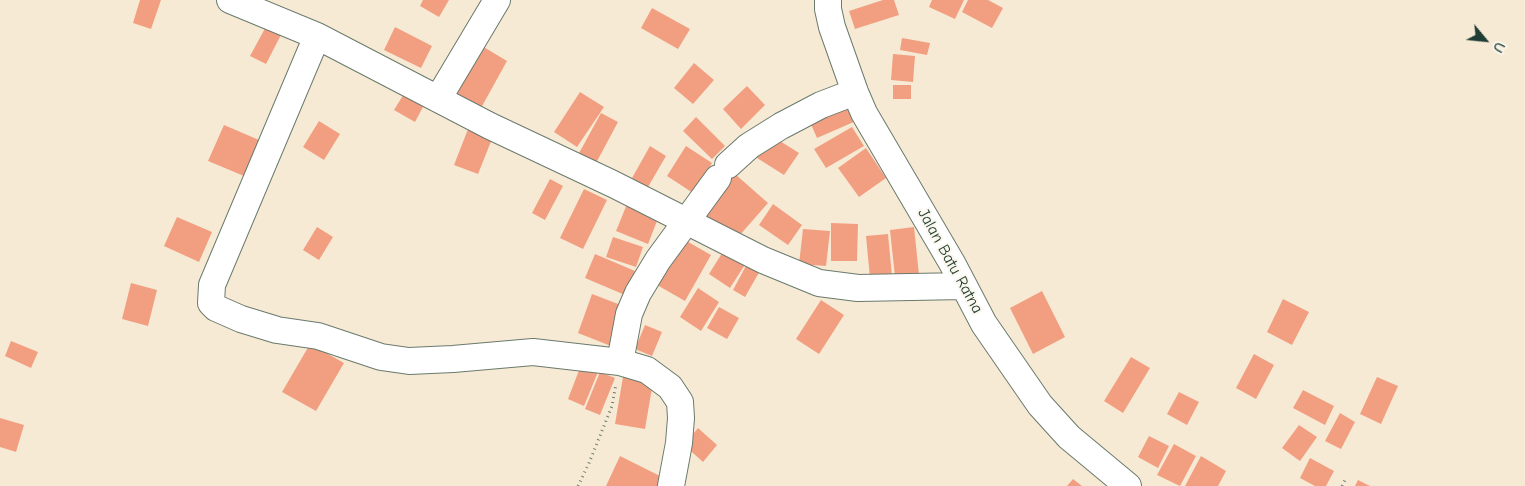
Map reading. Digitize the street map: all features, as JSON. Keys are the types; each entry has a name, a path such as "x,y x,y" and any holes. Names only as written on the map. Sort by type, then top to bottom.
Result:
{"street":[{"path":"230,0 317,36 490,126 614,184 763,260 819,283 858,288 964,286"},
{"path":"438,99 497,0"},
{"name":"Jalan Batu Ratna","path":"828,0 832,26 864,113 919,206 984,324 1040,405 1069,437 1125,485"},
{"path":"317,36 212,286 211,303 216,308 242,319 277,330 318,336 381,357 409,361 533,352 620,362 647,370 670,387 680,402 679,443 671,486"},
{"path":"620,362 629,314 638,293 658,260 723,172 749,146 781,126 821,105 855,92"}],"path":[{"path":"578,486 612,406 620,362"},
{"path":"1342,486 1345,480"}],"building":[{"path":"140,0 161,0 151,29 133,23"},
{"path":"423,0 449,0 439,17 420,6"},
{"path":"883,0 894,0 899,15 855,29 849,11"},
{"path":"932,0 964,0 955,19 929,7"},
{"path":"968,0 988,0 1003,8 992,28 962,12"},
{"path":"652,8 690,29 678,49 641,28"},
{"path":"269,21 284,29 266,64 250,56"},
{"path":"395,27 432,46 421,68 384,50"},
{"path":"902,38 930,43 927,55 900,50"},
{"path":"482,46 507,61 481,108 455,94"},
{"path":"893,54 915,56 913,82 891,80"},
{"path":"694,63 714,80 693,104 674,88"},
{"path":"893,85 911,85 911,99 893,99"},
{"path":"747,86 765,105 741,129 723,109"},
{"path":"405,92 425,103 415,122 394,110"},
{"path":"580,92 604,107 577,147 554,132"},
{"path":"846,98 856,121 817,138 807,115"},
{"path":"601,113 618,122 595,165 578,155"},
{"path":"696,117 725,146 712,159 683,131"},
{"path":"319,121 340,134 324,160 303,147"},
{"path":"470,124 494,134 478,174 454,165"},
{"path":"224,125 259,140 244,176 208,161"},
{"path":"852,127 864,146 826,168 814,149"},
{"path":"772,136 799,153 784,175 757,158"},
{"path":"650,146 666,156 648,187 632,178"},
{"path":"686,146 712,163 693,193 667,176"},
{"path":"866,148 886,178 859,197 838,168"},
{"path":"735,174 768,203 732,244 699,214"},
{"path":"550,179 563,186 545,220 532,213"},
{"path":"584,189 607,200 583,249 560,238"},
{"path":"627,204 659,216 648,244 616,231"},
{"path":"773,204 802,225 788,245 759,225"},
{"path":"177,217 212,232 199,262 164,246"},
{"path":"831,223 858,224 857,261 831,261"},
{"path":"317,227 333,237 319,260 303,250"},
{"path":"914,227 919,275 895,277 890,230"},
{"path":"803,229 830,231 826,266 799,264"},
{"path":"888,234 892,276 870,278 866,236"},
{"path":"613,237 643,247 636,267 606,257"},
{"path":"683,239 711,255 685,301 657,285"},
{"path":"724,250 746,263 730,288 709,274"},
{"path":"595,254 635,271 625,295 585,278"},
{"path":"748,262 761,269 745,297 733,290"},
{"path":"131,283 157,290 148,326 122,319"},
{"path":"698,288 719,302 701,331 680,317"},
{"path":"1042,291 1065,337 1033,354 1010,308"},
{"path":"592,294 626,307 611,346 578,333"},
{"path":"1283,299 1309,312 1292,345 1267,332"},
{"path":"821,300 844,315 819,354 796,339"},
{"path":"719,307 739,318 727,339 707,328"},
{"path":"645,325 662,332 652,356 635,349"},
{"path":"11,341 38,352 31,368 5,356"},
{"path":"310,344 344,363 316,411 282,392"},
{"path":"1254,354 1274,365 1256,399 1236,388"},
{"path":"1131,357 1150,368 1123,413 1104,401"},
{"path":"583,360 600,367 584,406 568,399"},
{"path":"600,372 615,378 600,415 585,409"},
{"path":"623,377 653,382 645,429 615,424"},
{"path":"1377,377 1398,386 1381,424 1360,414"},
{"path":"1303,390 1334,406 1325,425 1293,408"},
{"path":"1179,392 1199,402 1187,425 1167,414"},
{"path":"1340,413 1355,422 1341,449 1325,441"},
{"path":"0,418 24,425 16,452 0,447"},
{"path":"1299,425 1317,437 1300,461 1282,448"},
{"path":"698,428 717,445 703,462 684,445"},
{"path":"1149,436 1169,446 1158,468 1138,457"},
{"path":"1174,444 1196,456 1180,486 1157,475"},
{"path":"620,456 662,477 658,486 606,486"},
{"path":"1201,456 1226,471 1218,486 1185,486"},
{"path":"1310,458 1334,471 1326,486 1315,486 1300,478"},
{"path":"1073,479 1082,486 1067,486"},
{"path":"1358,480 1370,486 1355,486"}]}
